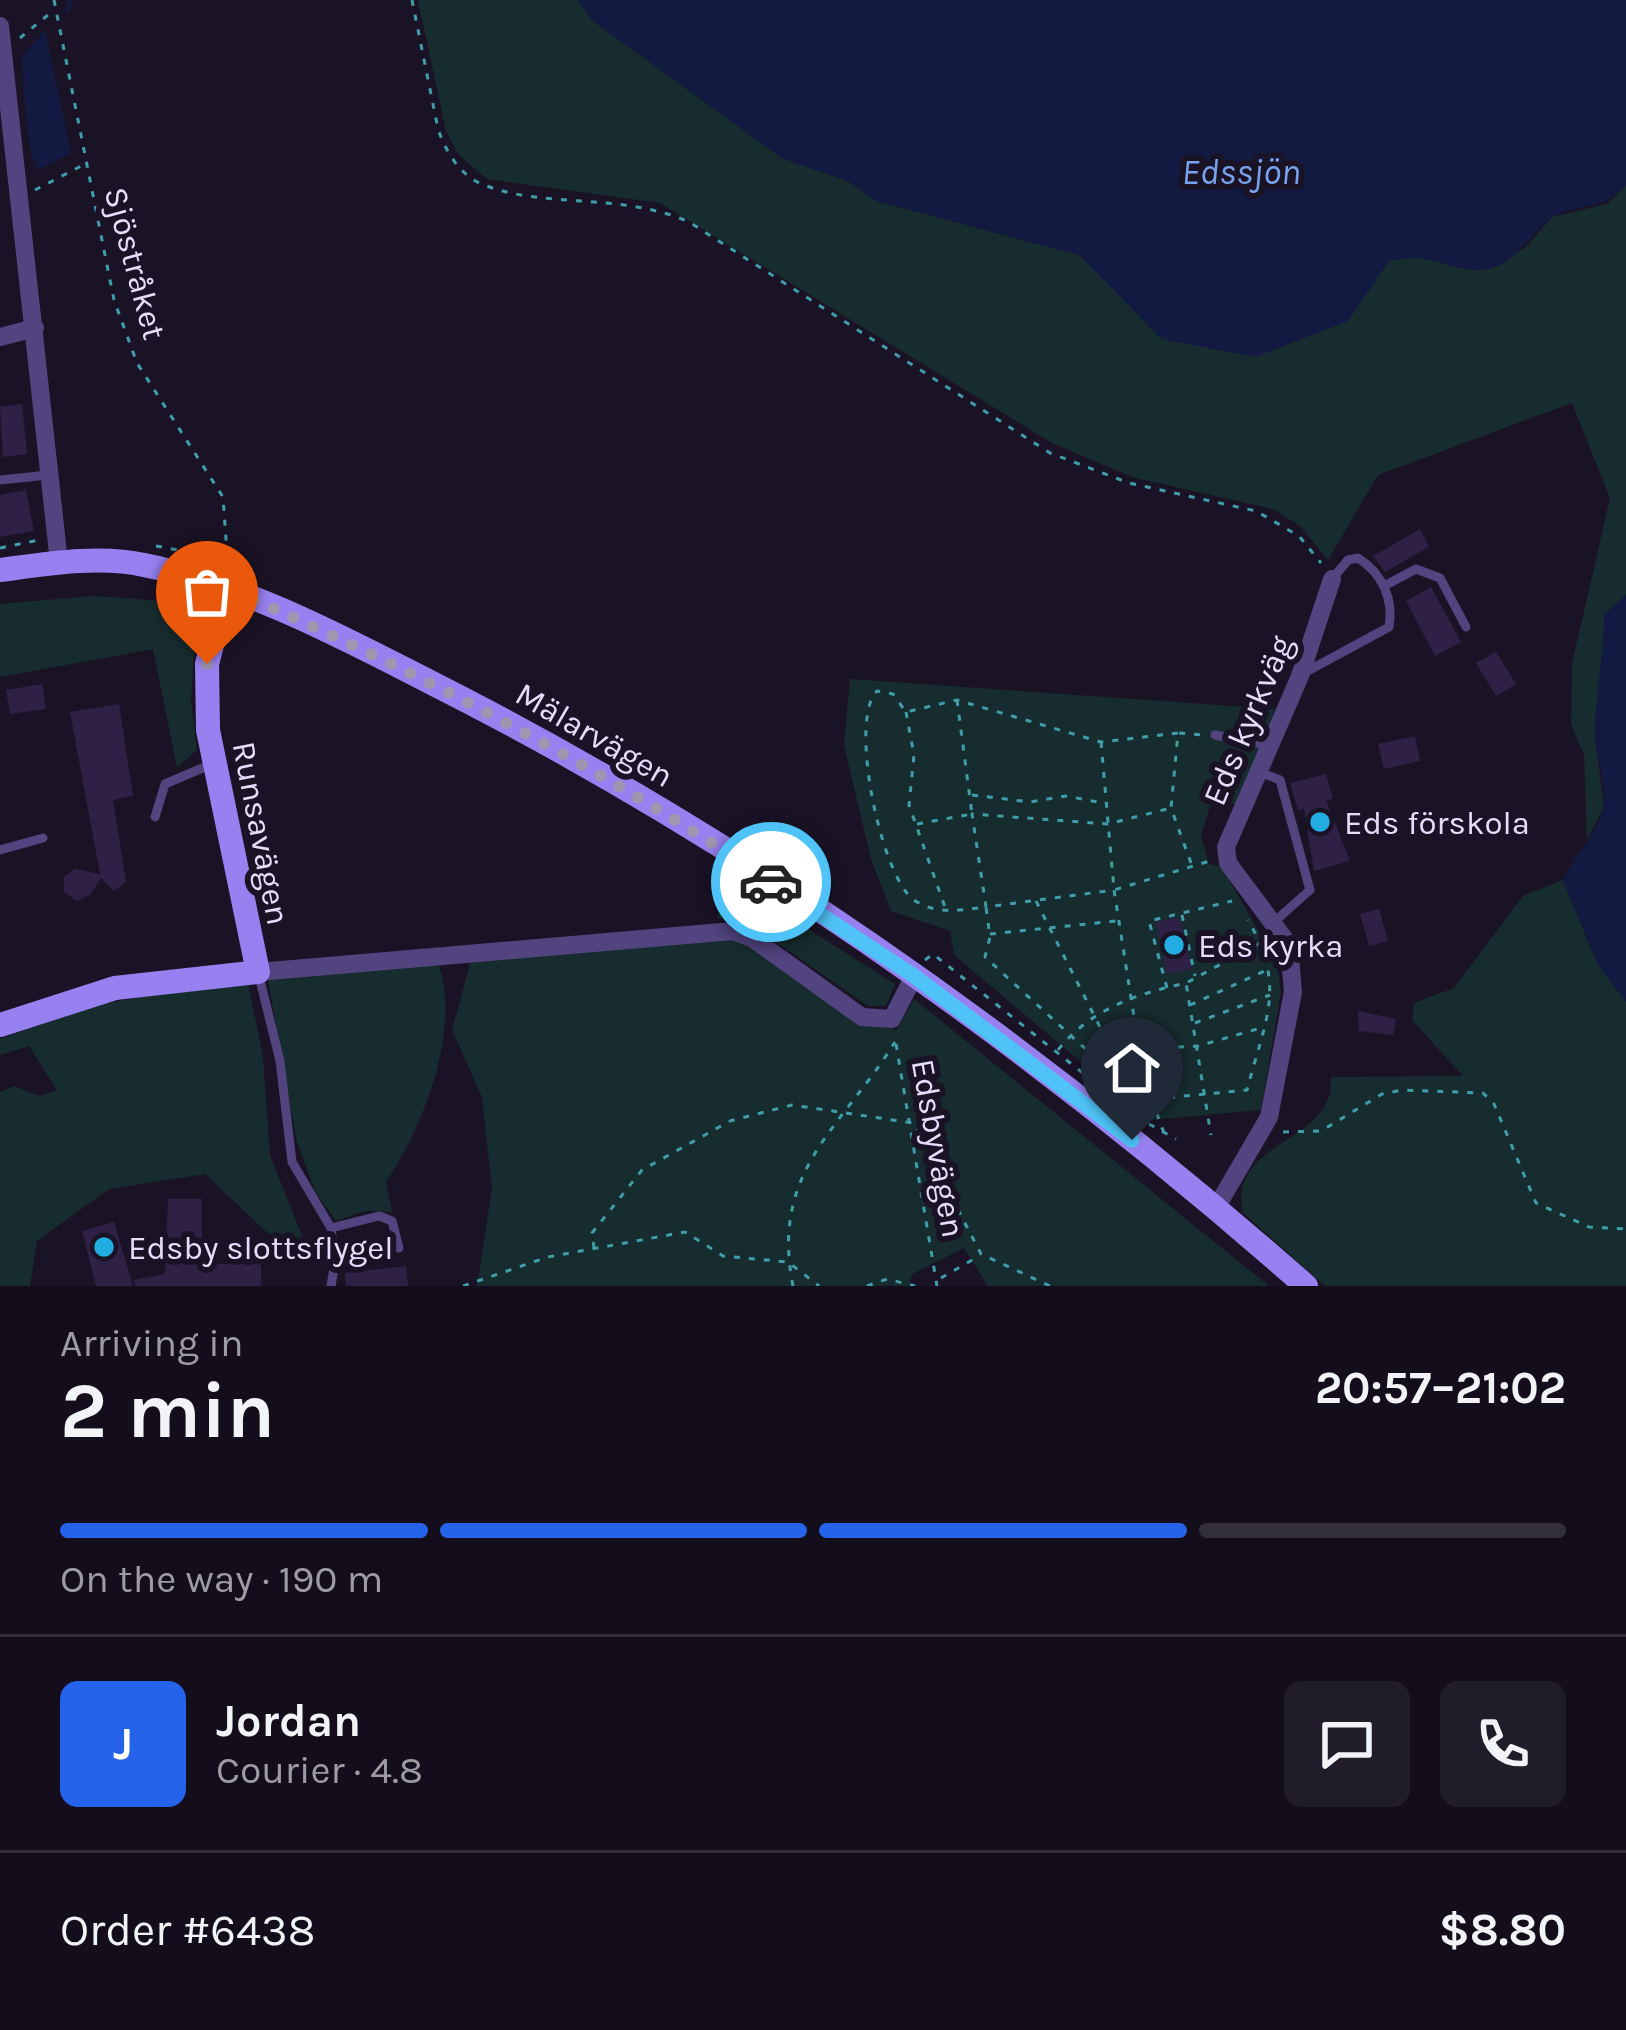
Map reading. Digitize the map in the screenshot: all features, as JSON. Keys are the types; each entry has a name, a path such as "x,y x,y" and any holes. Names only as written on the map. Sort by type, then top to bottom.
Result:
{"main road":[{"name":"Mälarvägen","path":"0,570 59,562 141,564 227,588 355,644 505,721 677,819 914,976 1216,1208 1306,1286"},
{"name":"Runsavägen","path":"0,1025 115,988 258,972 214,763 205,688 227,588"}],"street":[{"path":"0,26 59,562"},
{"path":"0,338 35,328"},
{"name":"Eds kyrkväg","path":"1216,1208 1258,1141 1293,992 1288,945 1227,857 1300,676 1332,579"},
{"path":"258,972 733,931 752,938 862,1017 892,1019 914,976"}],"lane":[{"path":"0,480 50,475"},
{"path":"1300,676 1389,627 1392,609 1384,586 1358,558 1348,560 1332,579"},
{"path":"1384,586 1416,569 1440,578 1466,627"},
{"path":"1215,735 1270,745"},
{"path":"155,817 165,784 214,763"},
{"path":"1259,772 1280,780 1310,890 1274,922"},
{"path":"0,850 43,838"},
{"path":"258,972 280,1061 292,1162 331,1228 335,1262 331,1286"},
{"path":"331,1228 379,1216 392,1221 399,1248"}],"path":[{"name":"Sjöstråket","path":"54,0 123,332 223,497 229,527 227,588"},
{"path":"412,0 438,128 458,168 469,177 499,189 658,208 688,222 1050,453 1129,483 1256,511 1299,536 1332,579"},
{"path":"4,51 56,8"},
{"path":"20,198 86,163"},
{"path":"946,912 909,805 914,755 906,712 893,694 877,691 868,700 869,774 892,874 909,897 946,912 1114,890 1192,865 1171,808 1178,733"},
{"path":"957,700 990,934 985,957 1127,1087 1143,1077"},
{"path":"906,712 957,700 1101,742 1178,733 1215,735"},
{"path":"1101,742 1114,890 1143,1077 1165,1132"},
{"path":"970,795 1030,802 1066,796 1106,803"},
{"path":"915,825 972,814 1108,824 1171,808"},
{"path":"1036,899 1102,1031"},
{"path":"1167,988 1149,921 1236,900"},
{"path":"1182,913 1196,978"},
{"path":"1152,1100 1247,1090 1271,994 1271,968 1244,914"},
{"path":"990,934 1118,921"},
{"path":"1058,1050 1070,1035 1130,996 1186,983 1261,943"},
{"path":"914,976 933,954 1177,1139"},
{"path":"1190,1005 1271,968"},
{"path":"1186,983 1210,1135"},
{"path":"1194,1024 1271,994"},
{"path":"1163,1048 1198,1046 1263,1028"},
{"name":"Edsbyvägen","path":"844,1114 860,1099 896,1042 937,1286"},
{"path":"1258,1141 1293,1128 1321,1131 1382,1094 1483,1093 1494,1103 1536,1203 1589,1227 1626,1229"},
{"path":"594,1248 592,1233 642,1171 730,1121 792,1105 908,1120 919,1131 981,1255 1050,1286"},
{"path":"793,1286 788,1262 791,1214 805,1163 844,1114"},
{"path":"463,1286 594,1248 685,1232 723,1256 788,1262 819,1286"},
{"path":"939,1279 981,1255"},
{"path":"867,1286 886,1279 915,1286"}],"green space":[{"path":"418,0 577,0 593,21 782,158 848,181 877,201 1079,255 1115,287 1369,288 1389,261 1421,254 1475,270 1525,248 1552,217 1607,204 1626,185 1626,595 1604,615 1604,670 1595,736 1604,807 1587,840 1584,755 1571,724 1572,664 1610,498 1572,403 1378,475 1328,560 1300,526 1273,509 1135,478 1052,443 660,203 487,179 459,155 446,131"},
{"path":"92,596 167,601 196,626 191,701 197,750 177,767 153,649 0,677 0,604"},
{"path":"850,679 1275,709 1237,805 1212,799 1201,836 1209,864 1222,867 1277,964 1281,992 1261,1110 1150,1120 954,955 950,931 891,911 871,859 844,745"},
{"path":"719,873 895,984 886,1006 868,1006 746,921 716,918 728,900"},
{"path":"1563,880 1597,963 1626,1002 1626,1286 1325,1286 1243,1213 1242,1189 1251,1170 1317,1116 1328,1099 1331,1077 1463,1076 1412,1020 1414,1003 1454,988 1523,896"},
{"path":"741,939 862,1022 897,1030 914,999 1269,1286 988,1286 964,1248 912,1274 909,1286 477,1286 492,1189 482,1097 452,1030 471,960"},
{"path":"438,963 444,989 442,1047 425,1106 386,1182 392,1212 365,1211 336,1221 315,1191 297,1142 267,975"},
{"path":"247,978 263,1057 270,1155 312,1261 292,1256 205,1174 109,1189 37,1241 30,1286 0,1286 0,1092 14,1086 39,1096 57,1090 29,1046 0,1055 0,1039 97,1005"}],"water":[{"name":"Edssjön","path":"577,0 1626,0 1626,185 1605,200 1550,219 1498,266 1473,270 1424,259 1389,261 1348,321 1255,357 1162,339 1079,255 877,201 848,181 782,158 593,21"},
{"path":"45,30 71,153 38,170 28,135 22,56"},
{"path":"1626,595 1626,1002 1597,963 1563,880 1603,809 1595,735 1604,615"}],"building":[{"path":"22,404 27,454 3,457 0,407"},
{"path":"26,490 34,531 0,537 0,495"},
{"path":"1420,529 1429,547 1385,572 1373,556"},
{"path":"1431,587 1461,642 1435,656 1406,601"},
{"path":"1496,652 1516,684 1496,696 1476,663"},
{"path":"42,684 46,709 10,714 6,690"},
{"path":"119,704 133,796 113,800 126,882 114,891 101,878 90,895 77,901 64,892 64,877 75,869 100,874 70,712"},
{"path":"1415,736 1420,761 1384,769 1378,744"},
{"name":"Eds förskola","path":"1326,774 1333,799 1326,800 1350,861 1314,871 1304,809 1298,810 1290,783"},
{"path":"1379,909 1388,941 1369,946 1360,914"},
{"name":"Eds kyrka","path":"1180,917 1192,969 1167,974 1156,922"},
{"path":"1358,1011 1396,1019 1393,1035 1359,1031"},
{"name":"Edsby slottsflygel","path":"168,1199 202,1199 202,1264 261,1264 261,1286 135,1286 134,1280 165,1274"},
{"path":"114,1222 133,1286 96,1286 82,1231"},
{"path":"406,1266 408,1286 346,1286 345,1273"}],"waterway":[{"path":"67,10 70,0"}],"way so far":[{"path":"207,664 227,588 355,644 486,710 677,819 771,882"}],"place":[{"name":"Eds förskola","path":"1320,822"},
{"name":"Eds kyrka","path":"1174,945"},
{"name":"Edsby slottsflygel","path":"104,1247"}],"route":[{"path":"771,882 914,976 1132,1140"}]}
